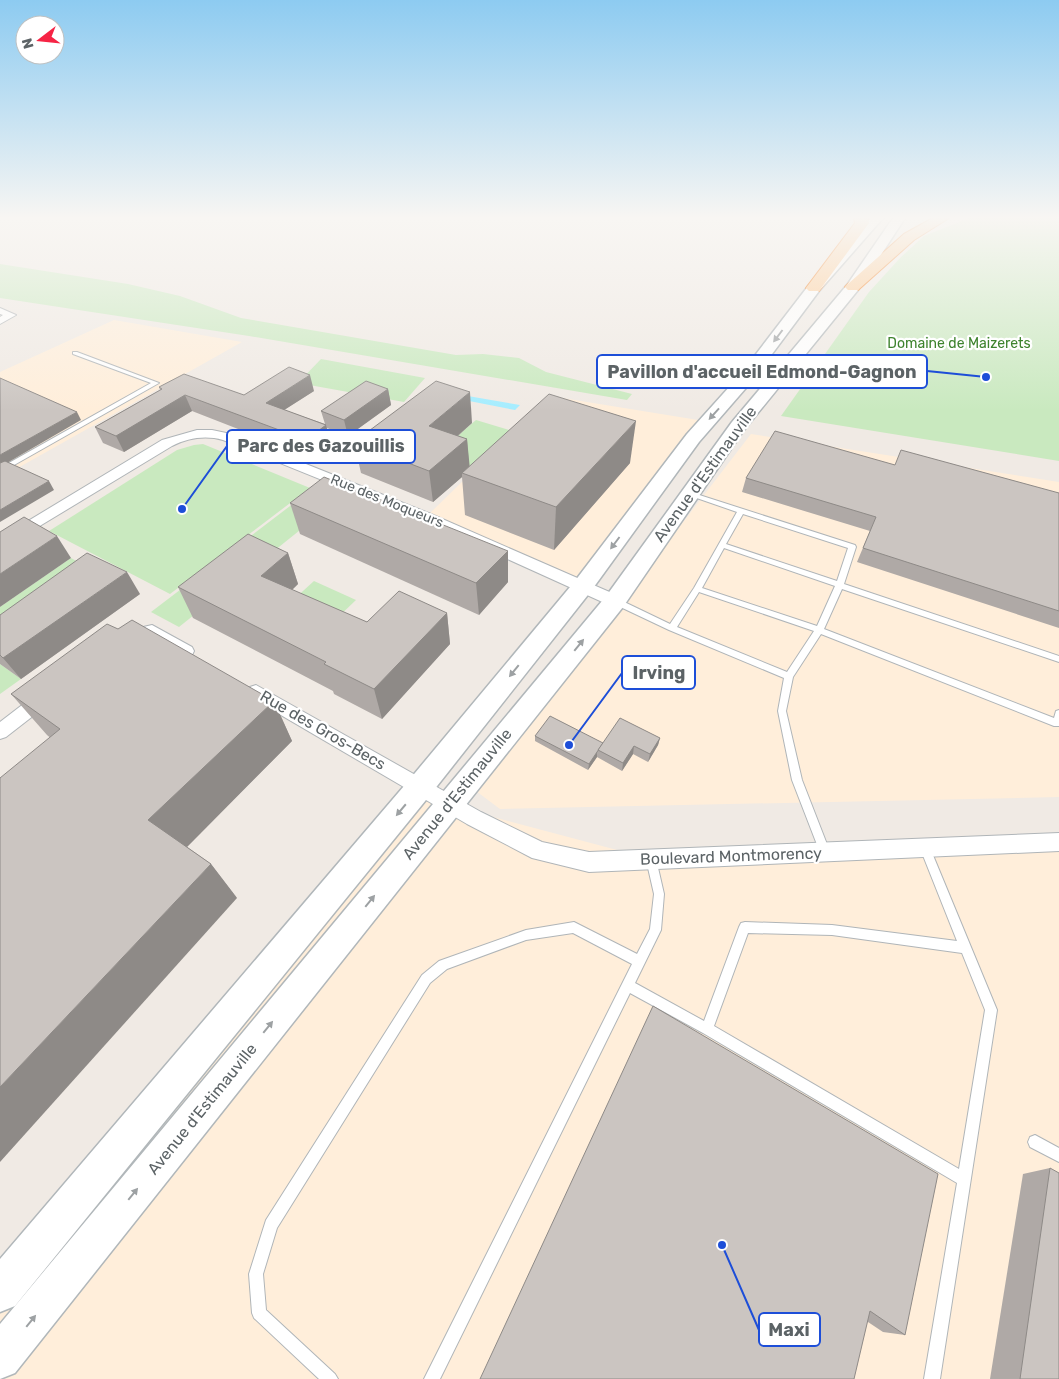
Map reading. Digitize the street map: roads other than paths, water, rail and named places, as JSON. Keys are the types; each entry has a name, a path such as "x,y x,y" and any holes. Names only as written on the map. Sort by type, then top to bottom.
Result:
{"highway":[{"path":"814,288 818,282"},
{"path":"853,286 857,282"}],"main road":[{"name":"Avenue d'Estimauville","path":"0,1358 434,796 583,586 693,438 746,378 819,282"},
{"name":"Avenue d'Estimauville","path":"0,1291 434,796 615,601 738,426 855,282"}],"street":[{"path":"0,310 11,315 0,321"},
{"name":"Rue des Moqueurs","path":"0,545 167,443 192,435 211,434 228,437 329,477 615,601"},
{"path":"112,646 138,632 152,631 201,660"},
{"name":"Rue des Gros-Becs","path":"244,685 434,796"},
{"path":"0,732 60,686"},
{"name":"Boulevard Montmorency","path":"434,796 539,850 589,862 1059,842"}],"lane":[{"path":"0,471 156,383 75,353"},
{"path":"690,494 852,547 840,584 819,630 789,676 782,711 797,780 825,852"},
{"path":"672,628 697,589 741,511"},
{"path":"721,545 1059,659"},
{"path":"697,589 819,630 1058,720"},
{"path":"615,601 672,628 789,676"},
{"path":"925,848 991,1010 932,1379"},
{"path":"432,1379 655,930 659,894 651,859"},
{"path":"330,1379 260,1313 256,1274 271,1225 426,978 443,965 526,935 574,927 639,961"},
{"path":"707,1029 745,927 832,930 966,948"},
{"path":"628,985 707,1029 964,1180"},
{"path":"1035,1142 1059,1155"}],"water":[{"path":"462,395 520,405 515,410 459,399 352,459 346,456 370,438"}],"place":[{"name":"Pavillon d'accueil Edmond-Gagnon","path":"986,377"},
{"name":"Parc des Gazouillis","path":"182,509"},
{"name":"Irving","path":"569,745"},
{"name":"Maxi","path":"722,1245"}],"park label":[{"name":"Domaine de Maizerets","path":"959,343"}]}
